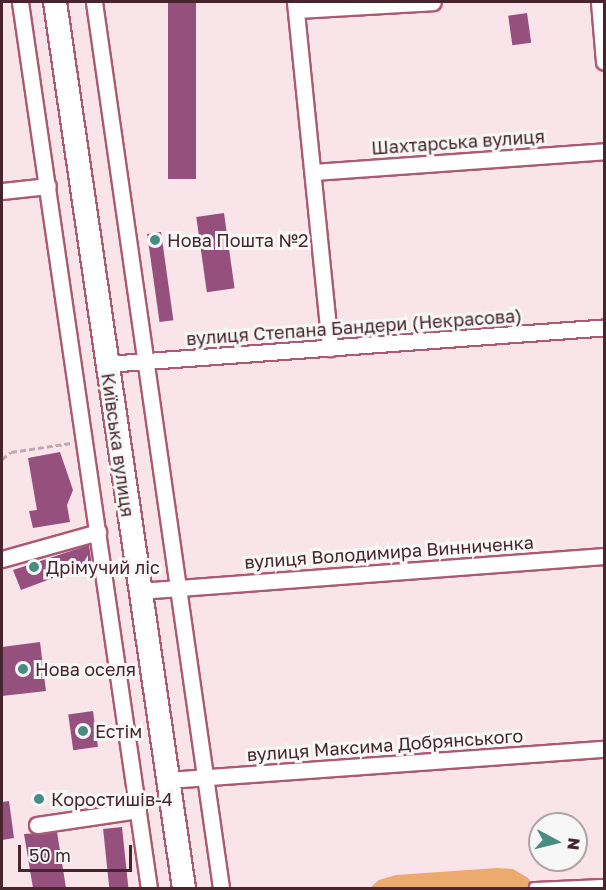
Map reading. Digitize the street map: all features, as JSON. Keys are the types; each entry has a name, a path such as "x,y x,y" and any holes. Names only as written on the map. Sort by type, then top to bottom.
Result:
{"main road":[{"name":"Київська вулиця","path":"56,2 106,364 184,888"}],"street":[{"path":"21,2 149,888"},
{"path":"94,2 221,888"},
{"path":"330,348 296,6 433,2"},
{"path":"599,2 604,62"},
{"name":"Шахтарська вулиця","path":"314,172 604,151"},
{"path":"2,191 48,186"},
{"name":"вулиця Степана Бандери (Некрасова)","path":"106,364 145,363 604,327"},
{"path":"2,559 65,538 98,532"},
{"name":"вулиця Володимира Винниченка","path":"140,591 604,556"},
{"name":"вулиця Максима Добрянського","path":"168,780 604,749"},
{"path":"37,825 138,810"}],"lane":[{"path":"534,887 604,884"}],"path":[{"path":"2,459 11,452 85,440"}],"shaded area":[{"path":"497,868 513,869 528,878 535,888 370,888 379,880 396,875"}],"building":[{"path":"168,2 196,2 196,179 168,179"},
{"path":"527,13 531,43 512,45 508,16"},
{"path":"224,213 235,288 207,292 196,217"},
{"path":"161,232 173,320 160,322 147,234"},
{"path":"60,452 73,490 67,505 70,522 33,528 29,511 37,510 28,458"},
{"name":"Дрімучий ліс","path":"89,545 93,572 78,574 76,559 49,565 53,578 21,590 13,570"},
{"name":"Нова оселя","path":"40,642 46,691 2,696 2,647"},
{"name":"Естім","path":"93,711 98,747 73,750 68,714"},
{"path":"9,801 14,838 2,840 2,802"},
{"path":"122,827 128,888 109,888 103,829"},
{"path":"57,832 66,888 33,888 24,834"}],"place":[{"name":"Нова Пошта №2","path":"155,240"},
{"name":"Дрімучий ліс","path":"34,567"},
{"name":"Нова оселя","path":"23,669"},
{"name":"Естім","path":"83,731"},
{"name":"Коростишів-4","path":"39,799"}]}
